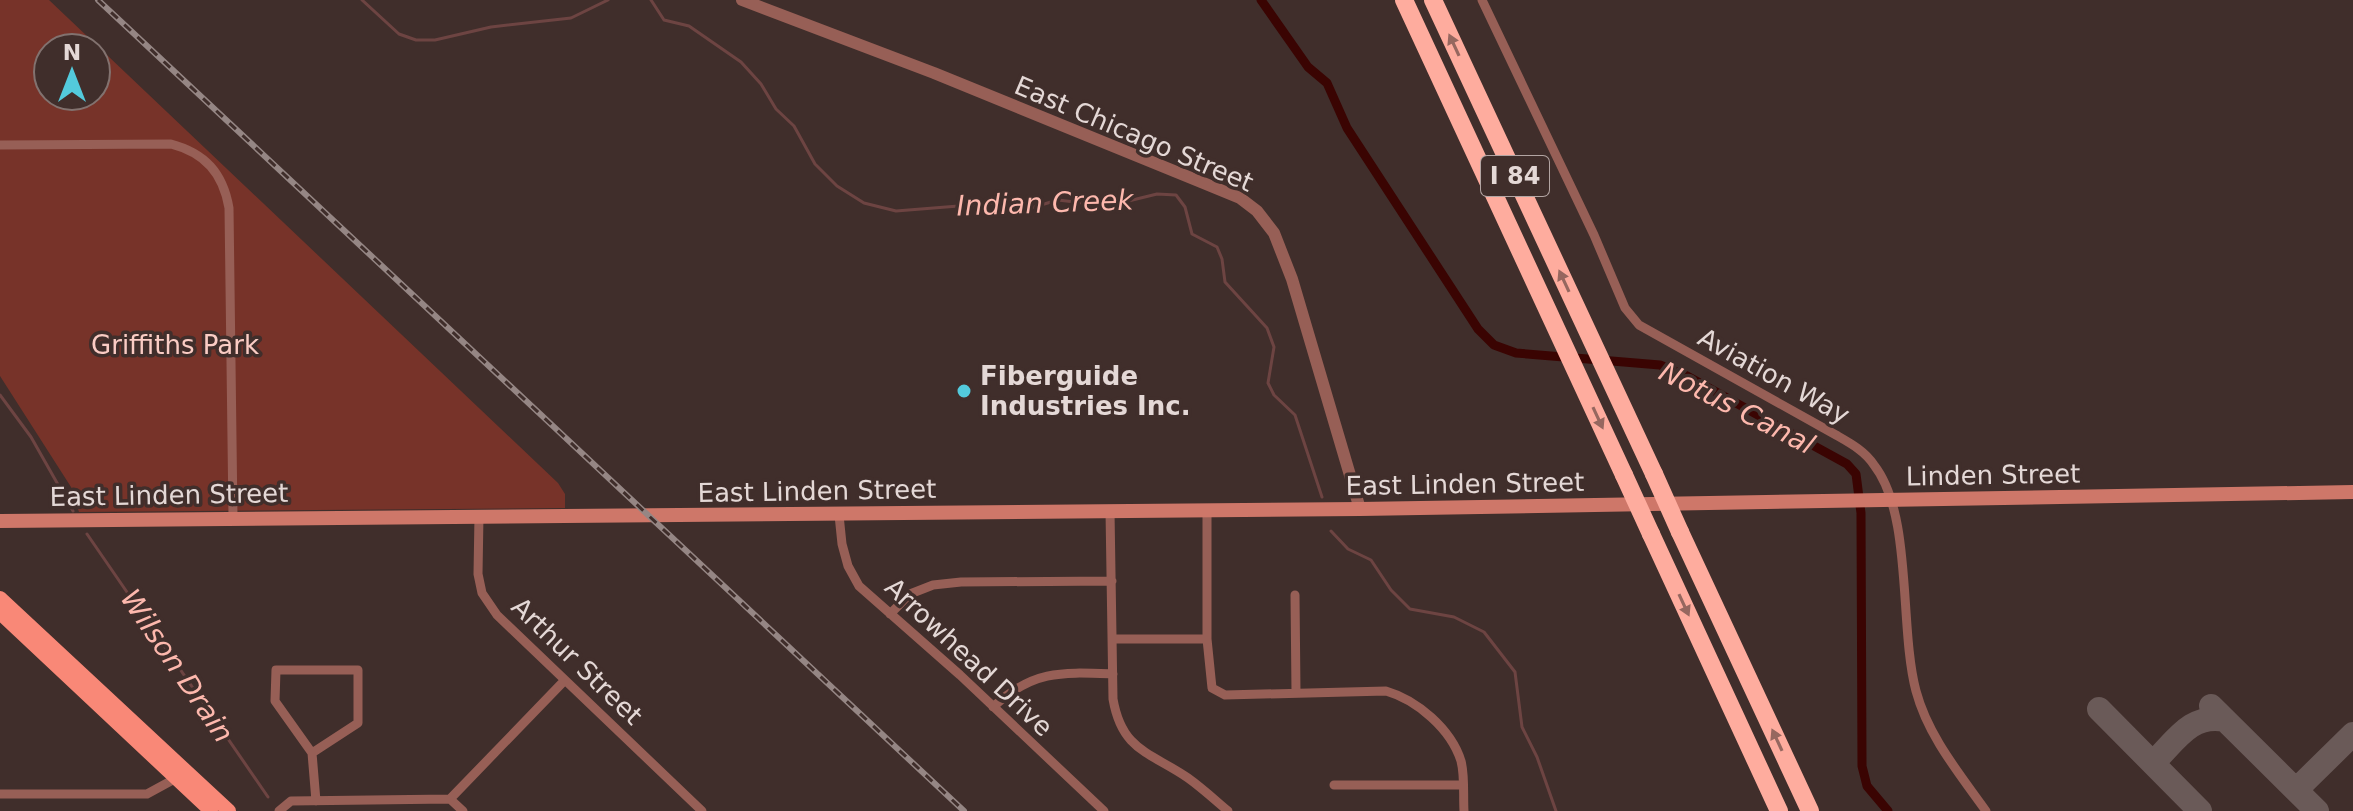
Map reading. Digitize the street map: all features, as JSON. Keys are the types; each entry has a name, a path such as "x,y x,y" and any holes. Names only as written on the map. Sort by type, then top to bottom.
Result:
{"highway":[{"name":"I 84","path":"1404,0 1779,811"},
{"name":"I 84","path":"1433,0 1810,811"}],"main road":[{"name":"Linden Street","path":"1634,505 2353,492"},
{"name":"East Linden Street","path":"0,521 1634,505"},
{"path":"0,598 181,775 211,811"},
{"path":"0,613 181,775 229,811"}],"street":[{"name":"East Chicago Street","path":"742,0 934,73 1201,182 1240,198 1257,211 1274,233 1292,279 1360,509"},
{"name":"Aviation Way","path":"1482,0 1594,235 1625,308 1639,325 1852,444 1876,466 1896,515 1915,688 1924,716 1941,747 1986,811"},
{"path":"0,145 171,144 193,150 218,175 226,189 229,208 233,517"},
{"path":"1110,511 1113,674 1117,718 1136,748 1189,779 1228,811"},
{"path":"1207,511 1207,639 1212,688 1225,695 1386,691 1407,697 1451,741 1462,762 1464,811"},
{"name":"Arrowhead Drive","path":"839,515 848,566 859,586 1104,811"},
{"name":"Arthur Street","path":"479,516 478,574 482,593 497,615 702,811"},
{"path":"890,614 910,594 933,585 1112,581"},
{"path":"1295,595 1296,692"},
{"path":"1113,639 1207,639"},
{"path":"312,753 358,723 358,670 276,670 275,701 312,753 316,801"},
{"path":"993,707 1013,688 1035,678 1065,673 1113,674"},
{"path":"450,799 564,681"},
{"path":"0,794 147,794 181,775"},
{"path":"1334,785 1463,785"},
{"path":"279,811 291,801 450,799 463,811"}],"green space":[{"name":"Griffiths Park","path":"0,0 49,0 83,32 32,32 32,112 112,112 112,60 558,483 565,494 565,508 79,512 71,487 0,376"}],"waterway":[{"name":"Indian Creek","path":"362,0 399,34 416,40 435,40 491,27 571,18 608,0"},
{"name":"Indian Creek","path":"651,0 664,20 689,26 741,62 761,84 776,109 794,126 815,164 837,186 864,203 896,211 996,203 1027,209 1058,200 1108,206 1157,194 1176,195 1185,207 1192,234 1217,247 1225,282 1267,328 1274,347 1268,383 1274,395 1295,415 1322,497"},
{"name":"Notus Canal","path":"1261,0 1308,67 1327,83 1347,128 1478,329 1494,345 1516,353 1660,365 1687,376 1847,464 1856,474 1861,513 1862,766 1867,786 1888,811"},
{"name":"Wilson Drain","path":"0,395 31,437 73,511"},
{"name":"Indian Creek","path":"1331,531 1348,549 1371,560 1391,590 1410,609 1454,617 1484,632 1515,672 1522,727 1537,757 1556,811"},
{"name":"Wilson Drain","path":"87,534 268,797"}],"taxiway":[{"path":"2211,706 2317,811"},
{"path":"2099,709 2200,811"},
{"path":"2155,761 2194,724 2203,720 2225,720"},
{"path":"2296,790 2353,734"}],"railway":[{"path":"98,0 964,811"}],"place":[{"name":"Fiberguide Industries Inc.","path":"964,391"}]}
